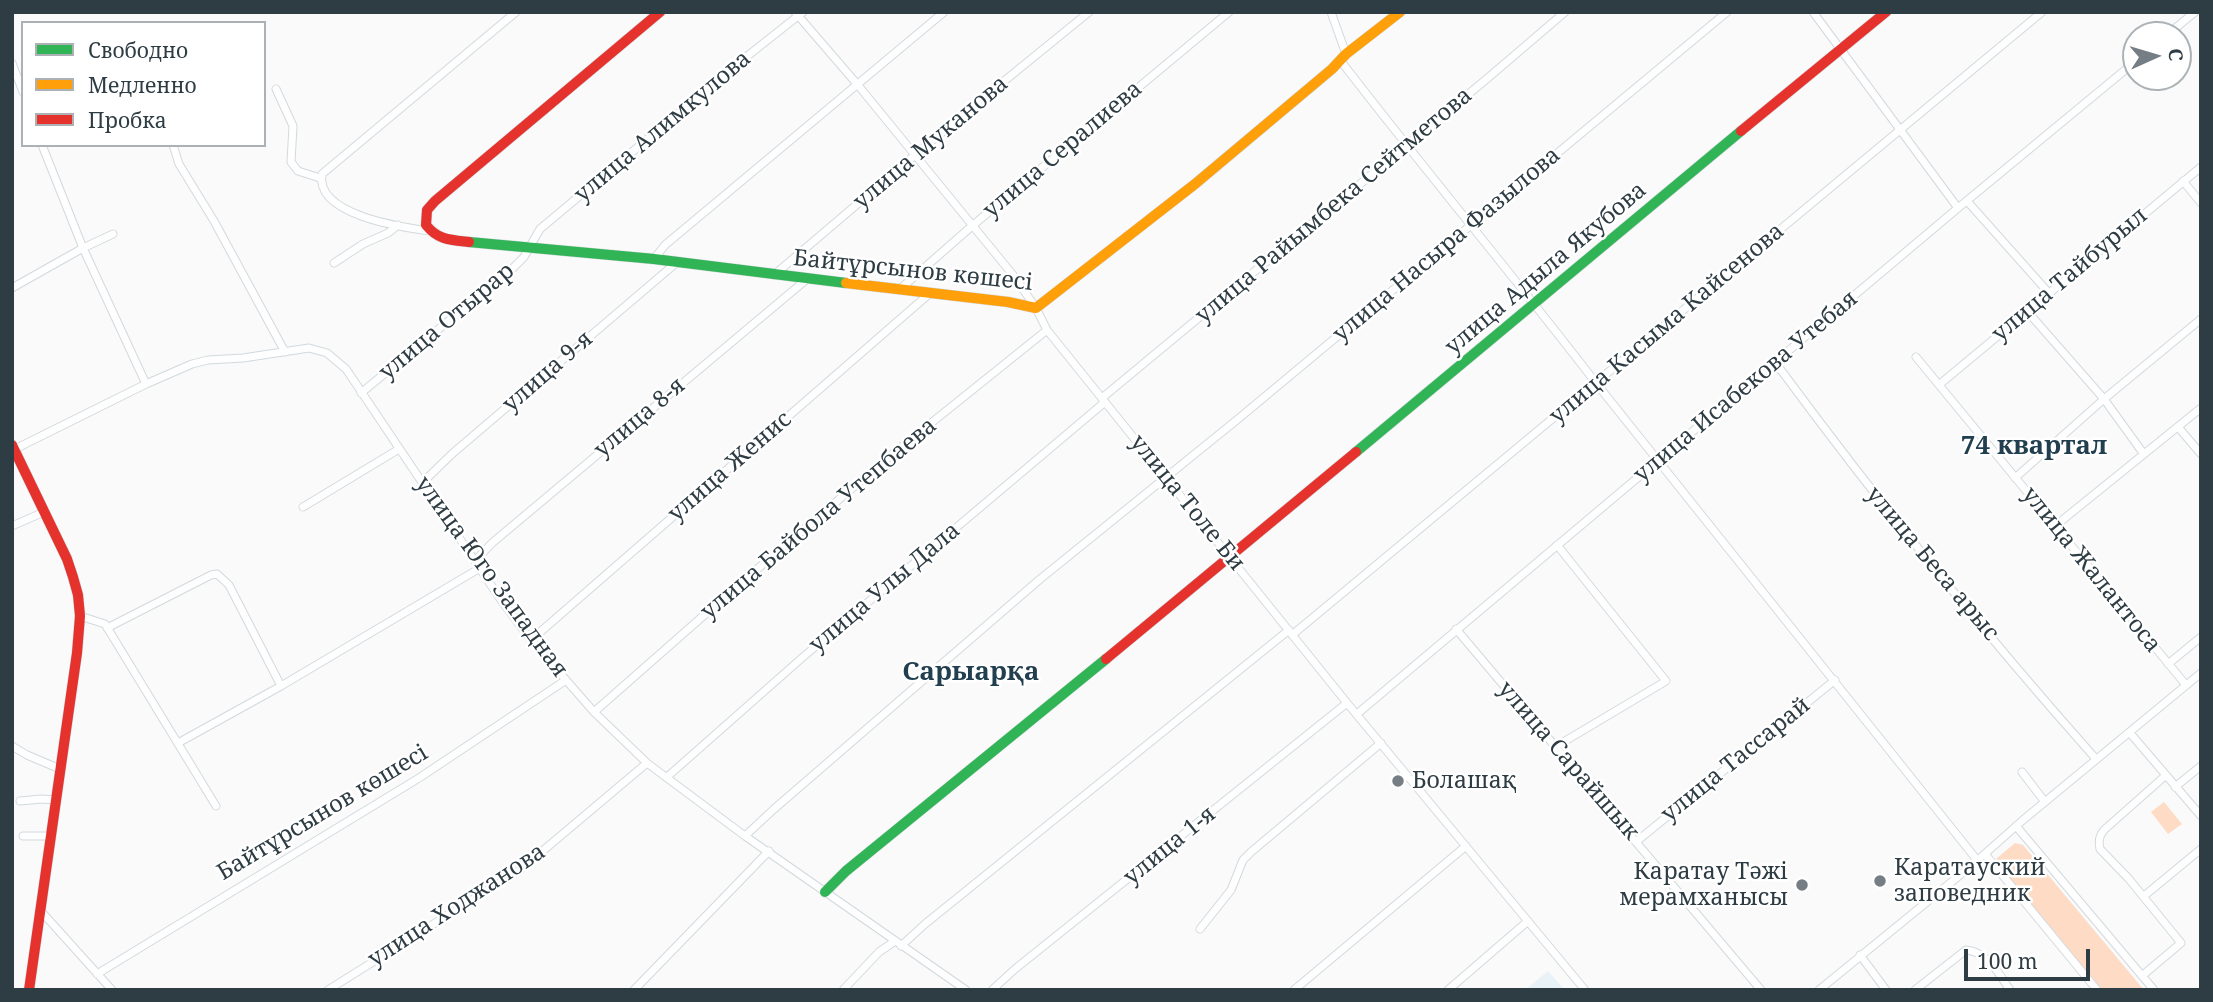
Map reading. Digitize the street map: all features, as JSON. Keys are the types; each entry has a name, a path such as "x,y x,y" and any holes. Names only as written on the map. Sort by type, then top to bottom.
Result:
{"street":[{"path":"320,178 327,168 516,12"},
{"path":"276,89 293,126 291,162 298,171 320,178 329,197 349,212 429,231 425,219 427,210 435,201 660,12"},
{"path":"654,259 665,245 944,12"},
{"name":"улица Муканова","path":"774,275 1088,12"},
{"name":"улица Сералиева","path":"899,290 1229,12"},
{"path":"1332,12 1343,57 1406,145 1978,860"},
{"name":"Байтұрсынов көшесі","path":"429,231 451,240 654,259 1009,302 1036,308 1195,184 1343,57 1400,12"},
{"name":"улица Райымбека Сейтметова","path":"1103,400 1565,12"},
{"name":"улица Насыра Фазылова","path":"745,836 1039,580 1727,12"},
{"path":"1813,12 1958,208"},
{"name":"улица Адыла Якубова","path":"825,892 846,871 1231,557 1886,12"},
{"name":"улица Касыма Кайсенова","path":"844,990 879,952 915,932 1291,633 2042,12"},
{"name":"улица Толе Би","path":"799,14 1013,275 1036,308 1047,330 1347,703 1585,990"},
{"name":"улица Алимкулова","path":"529,248 540,229 799,14"},
{"path":"12,63 21,87"},
{"name":"улица Исабекова Утебая","path":"1357,714 2122,73"},
{"path":"45,147 83,248 146,384"},
{"path":"174,147 178,164 214,221 285,352"},
{"name":"улица Тайбурыл","path":"1940,384 2201,167"},
{"path":"2183,181 2201,203"},
{"path":"1967,201 2048,292"},
{"path":"334,263 398,225"},
{"path":"12,288 113,234"},
{"name":"улица Отырар","path":"361,393 513,268 529,248"},
{"name":"улица 9-я","path":"422,483 676,263"},
{"name":"улица 8-я","path":"178,743 281,686 478,564 492,544 807,279"},
{"name":"улица Женис","path":"531,639 929,294"},
{"path":"2027,311 2104,400 2143,453"},
{"path":"2015,478 2201,319"},
{"name":"улица Байбола Утепбаева","path":"594,712 890,456 1047,330"},
{"name":"улица Юго Западная","path":"13,447 146,384 200,362 309,348 327,353 346,369 531,639 594,712 647,763 667,778 745,836 966,990"},
{"name":"улица Жалантоса","path":"1916,357 2186,685"},
{"name":"улица Беса арыс","path":"1776,362 1838,448 1903,531 2096,759"},
{"name":"улица Улы Дала","path":"667,778 803,657 1103,400"},
{"path":"2055,526 2201,408"},
{"path":"2178,426 2201,454"},
{"path":"13,447 73,577 80,616 29,990"},
{"path":"303,507 399,449"},
{"path":"12,526 44,512"},
{"path":"1555,747 1666,681 1557,545"},
{"path":"107,628 217,574 229,585 281,686"},
{"path":"80,616 101,622 107,628 216,806"},
{"name":"улица Сарайшык","path":"1456,629 1761,990"},
{"path":"2168,664 2201,638"},
{"path":"1819,990 2201,673"},
{"name":"улица Тассарай","path":"1637,841 1835,680"},
{"name":"Байтұрсынов көшесі","path":"97,974 419,778 566,681"},
{"name":"улица 1-я","path":"992,990 1347,703"},
{"path":"2130,733 2201,816"},
{"path":"1200,929 1231,890 1243,860 1381,743"},
{"path":"12,746 60,769"},
{"name":"улица Ходжанова","path":"328,990 520,870 647,763"},
{"path":"2175,788 2201,766"},
{"path":"2022,772 2045,802"},
{"path":"2143,975 2181,943 2144,896 2100,849 2100,836 2165,776"},
{"path":"20,801 56,800"},
{"path":"2016,827 2154,990"},
{"path":"23,836 51,836"},
{"path":"1294,990 1466,846"},
{"path":"2144,896 2201,849"},
{"path":"634,990 769,851"},
{"path":"1985,854 2097,990"},
{"path":"40,910 112,990"},
{"path":"1448,990 1528,921"},
{"path":"1915,990 1966,950 1973,950 1988,960 2009,989"},
{"path":"1860,955 1886,990"}],"shaded area":[{"path":"2164,802 2182,824 2168,834 2151,812"},
{"path":"2015,843 2023,845 2144,990 2098,990 1996,868 1996,859"},
{"path":"1548,971 1565,990 1525,990"}],"traffic: fast":[{"path":"1356,452 1741,131"},
{"path":"469,242 654,259 846,283"},
{"path":"825,892 846,871 1106,659"}],"traffic: slow":[{"path":"846,283 1008,302 1036,308 1195,184 1332,69 1346,54 1400,12"}],"traffic: jam":[{"path":"469,242 450,240 435,234 426,225 427,210 660,12"},
{"path":"1741,131 1886,12"},
{"path":"12,445 67,559 78,595 80,616 29,990"},
{"path":"1106,659 1356,452"}],"place":[{"name":"Болашақ","path":"1398,781"},
{"name":"Каратауский заповедник","path":"1880,881"},
{"name":"Каратау Тәжі мерамханысы","path":"1802,885"}],"district":[{"name":"74 квартал","path":"2034,447"},
{"name":"Сарыарқа","path":"971,673"}]}
